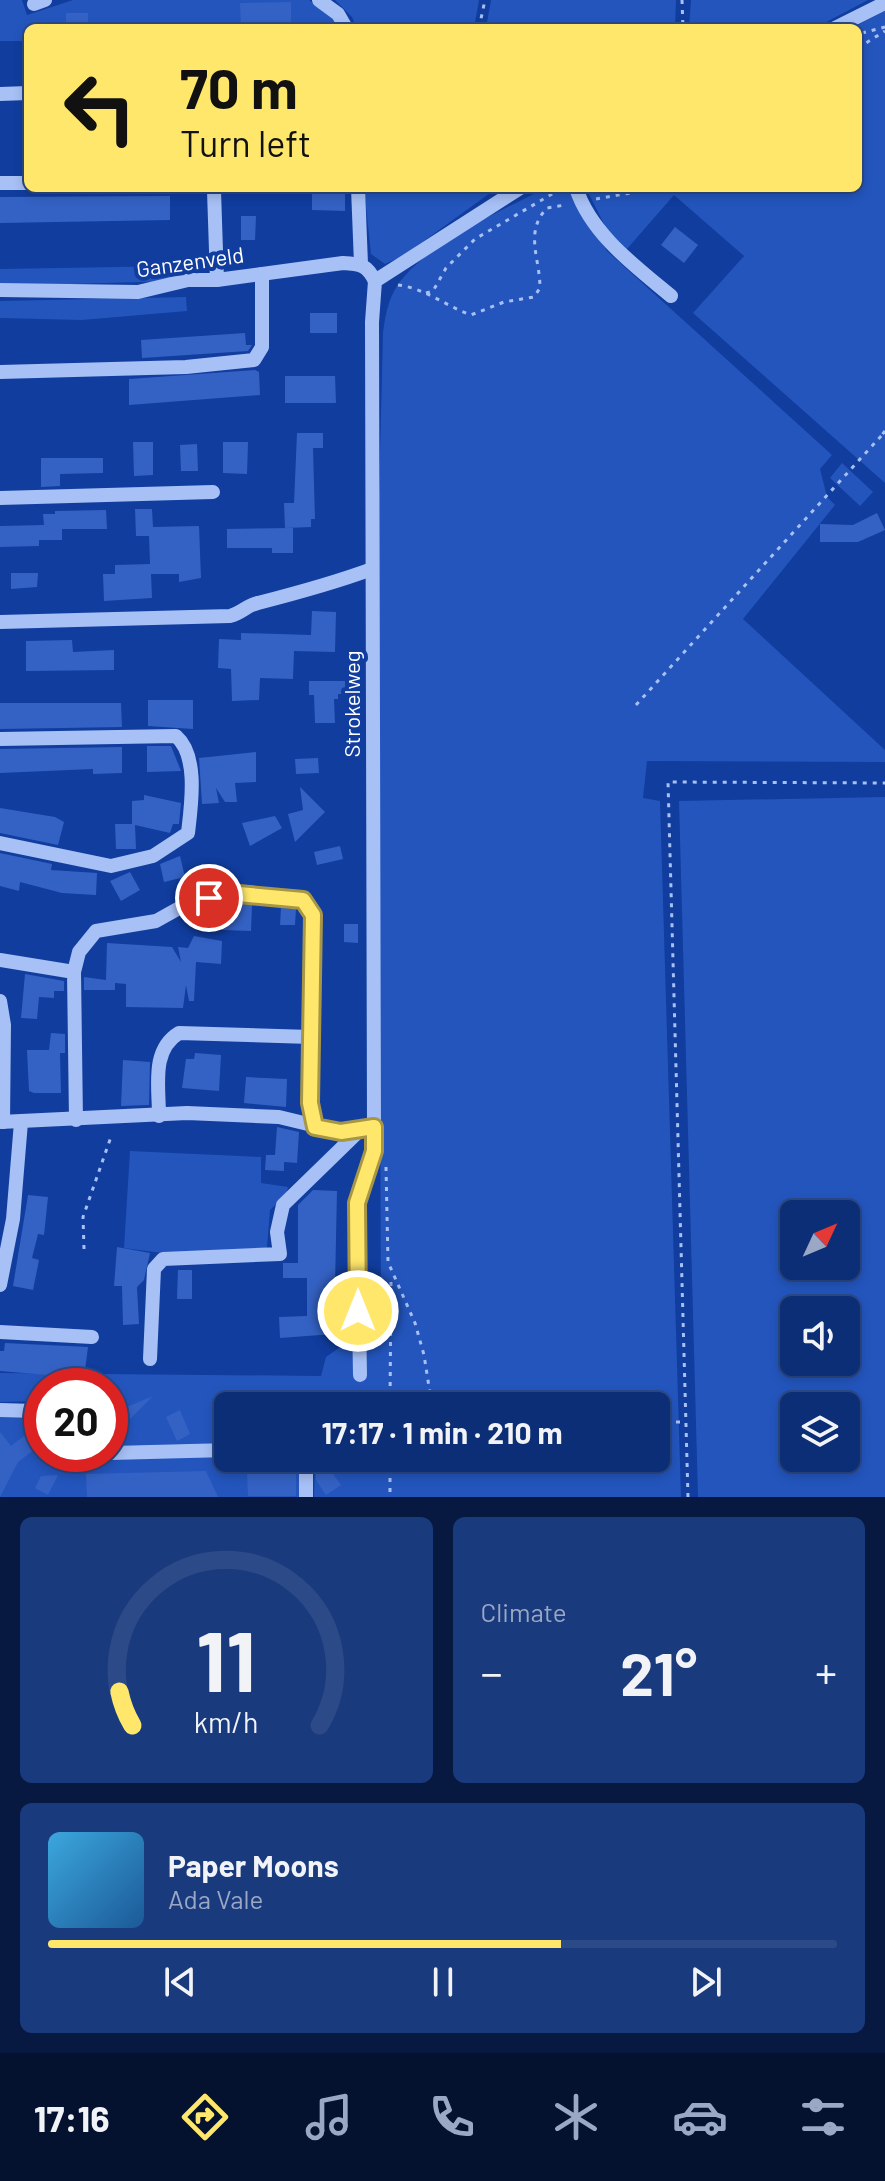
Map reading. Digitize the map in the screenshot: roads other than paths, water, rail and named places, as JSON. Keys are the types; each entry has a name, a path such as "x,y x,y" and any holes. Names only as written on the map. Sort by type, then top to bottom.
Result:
{"street":[{"path":"319,0 338,14 344,24"},
{"path":"843,24 885,3"},
{"path":"0,94 24,93"},
{"path":"0,183 24,183"},
{"path":"214,192 217,280"},
{"path":"358,192 361,264 370,270 375,281 514,192"},
{"path":"578,195 598,228 632,264 671,296"},
{"name":"Ganzenveld","path":"0,290 138,292 188,280 217,280 361,264"},
{"path":"0,372 186,367 254,360 262,347 262,274"},
{"name":"Strokelweg","path":"360,1375 357,1203 374,1151 372,569 375,281"},
{"path":"0,498 213,492"},
{"path":"0,622 230,616 241,614 253,604 314,591 372,569"},
{"path":"0,739 176,736 183,742 190,769 191,808 188,833 153,856 111,866 0,843"},
{"path":"76,1120 74,972 79,952 96,931 156,921 190,902 228,893 303,900 313,915 310,1103 315,1127"},
{"path":"0,960 74,972"},
{"path":"0,1001 4,1025 2,1122 117,1119 187,1113 279,1117 315,1127 358,1132 374,1127"},
{"path":"159,1116 159,1055 166,1041 179,1033 311,1037"},
{"path":"0,1285 13,1219 21,1122"},
{"path":"150,1359 154,1269 163,1259 280,1254 277,1232 283,1205 358,1132"},
{"path":"0,1332 92,1337"},
{"path":"0,1410 24,1411"},
{"path":"128,1453 214,1450"},
{"path":"306,1472 306,1497"}]}
